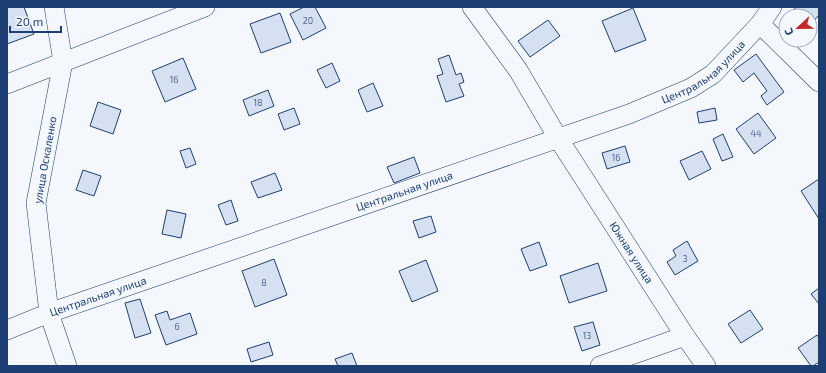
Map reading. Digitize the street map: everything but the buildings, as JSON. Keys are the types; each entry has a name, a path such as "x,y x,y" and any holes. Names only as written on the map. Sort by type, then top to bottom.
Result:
{"street":[{"name":"улица Оскаленко","path":"54,7 63,62 36,203 49,313 67,366"},
{"path":"7,84 205,7"},
{"name":"Южная улица","path":"472,7 518,70 558,138 706,366"},
{"path":"767,12 819,82"},
{"name":"Центральная улица","path":"7,330 49,313 630,114 691,88 713,74 767,12"},
{"path":"600,366 686,336"}]}
